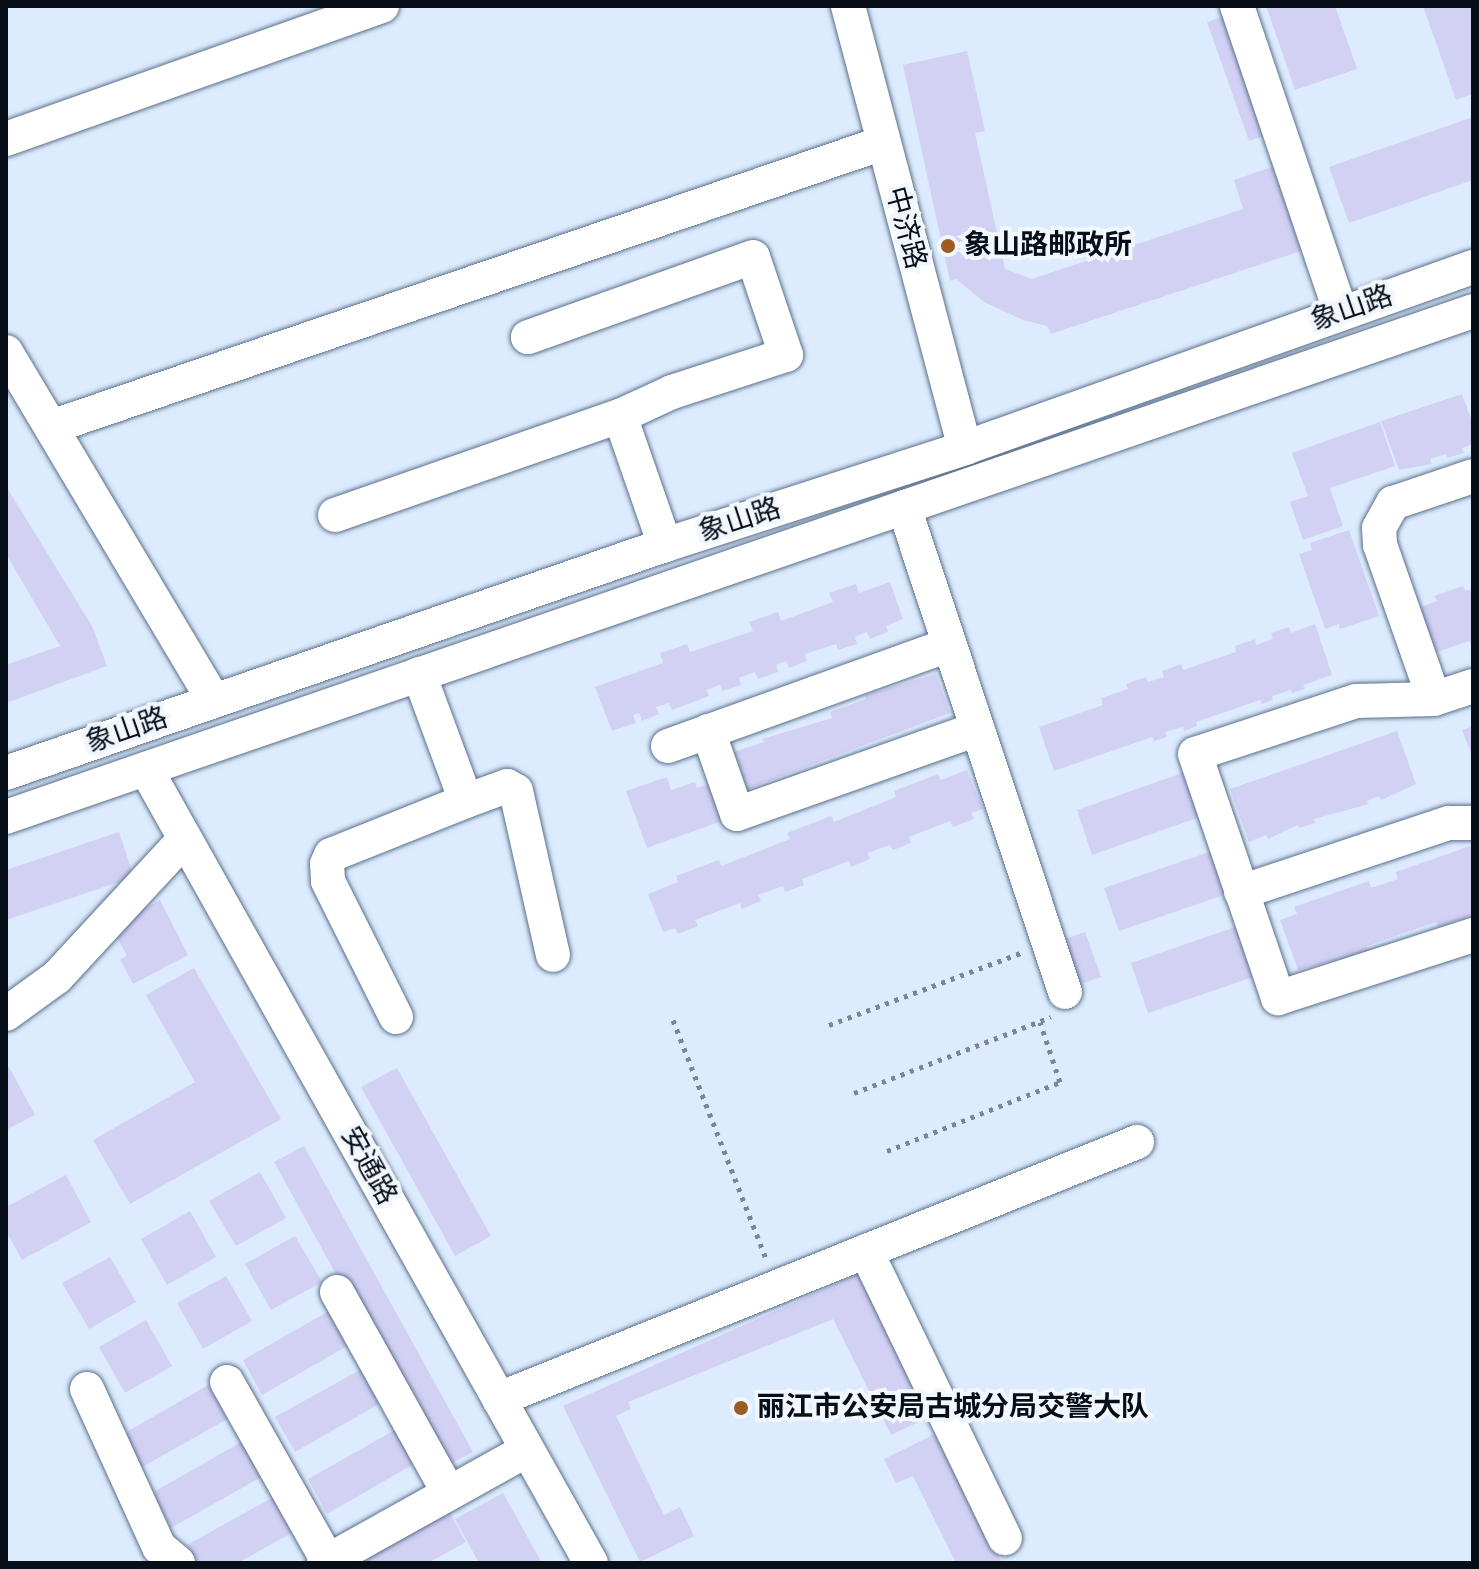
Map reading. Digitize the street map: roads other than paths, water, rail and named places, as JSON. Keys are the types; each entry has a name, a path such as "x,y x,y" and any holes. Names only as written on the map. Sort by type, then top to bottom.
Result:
{"street":[{"path":"6,139 382,6"},
{"name":"中济路","path":"848,6 965,448"},
{"path":"1237,6 1341,313"},
{"path":"51,427 883,143"},
{"path":"335,515 620,416 672,392 786,355 753,257 528,337"},
{"name":"象山路","path":"6,773 665,545 965,448 1473,267"},
{"name":"象山路","path":"6,817 1472,315"},
{"path":"6,352 214,701"},
{"path":"620,416 665,545"},
{"path":"1434,699 1380,545 1379,528 1393,503 1473,476"},
{"path":"904,507 1065,992"},
{"path":"668,746 949,645"},
{"path":"419,674 466,801"},
{"path":"1473,686 1434,699 1356,701 1195,754 1278,998 1473,935"},
{"path":"708,731 737,814 977,729"},
{"name":"安通路","path":"146,769 591,1563"},
{"path":"396,1017 328,881 327,864 331,855 466,801 507,786 516,791 553,955"},
{"path":"1241,892 1449,823 1473,823"},
{"path":"6,1014 57,977 185,839"},
{"path":"499,1399 1137,1142"},
{"path":"866,1251 1005,1538"},
{"path":"337,1292 449,1493"},
{"path":"227,1382 326,1562 527,1450"},
{"path":"87,1389 159,1547 178,1563"}],"place":[{"name":"象山路邮政所","path":"948,246"},
{"name":"丽江市公安局古城分局交警大队","path":"741,1408"}]}
